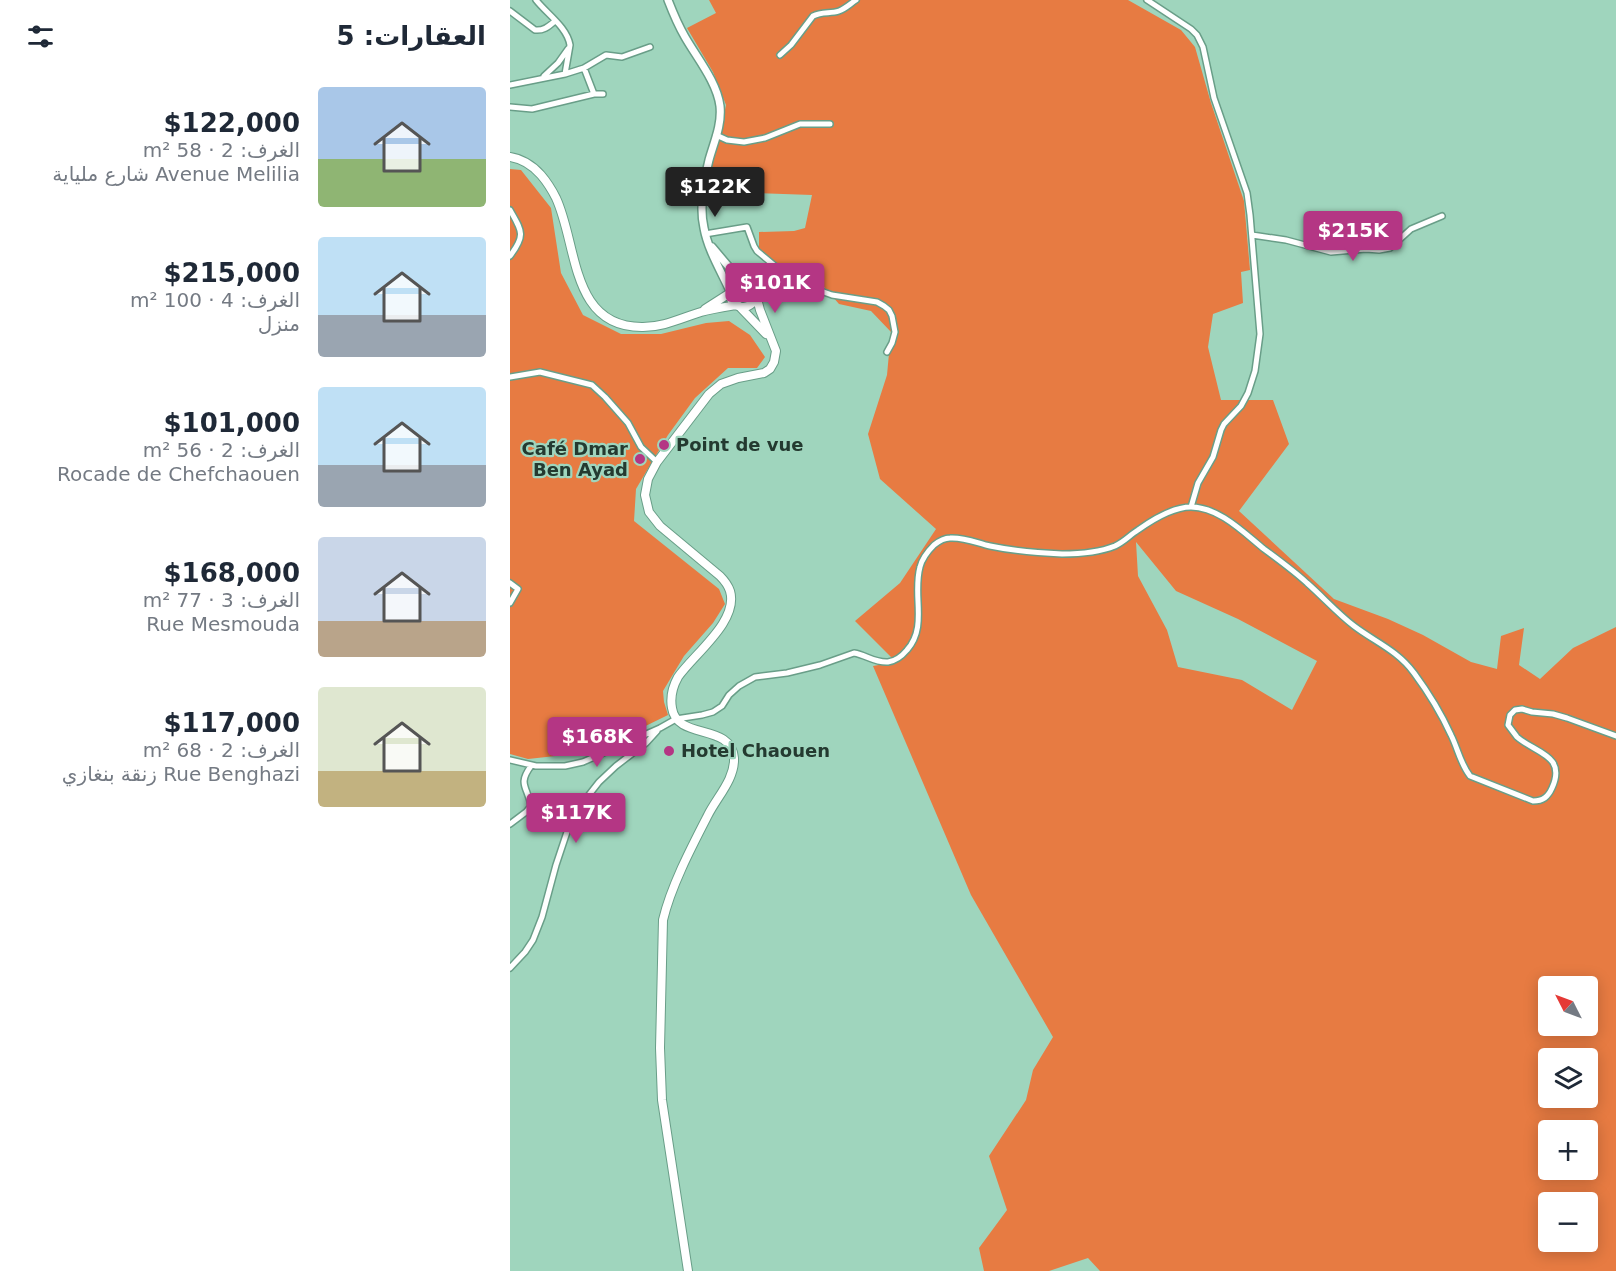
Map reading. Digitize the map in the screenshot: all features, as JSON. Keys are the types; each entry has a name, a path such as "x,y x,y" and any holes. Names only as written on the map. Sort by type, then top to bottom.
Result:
{"main road":[{"path":"510,157 536,169 548,183 557,199 580,281 588,298 604,315 615,322 643,327 666,324 701,312 750,305 756,295"},
{"path":"687,1271 662,1100 660,1048 663,920 666,907 684,865 708,814 732,774 734,766 733,752 726,740 716,734 690,728 681,723 672,711 671,703 678,677 724,624 732,603 731,592 720,576 660,526 649,512 646,504 646,487 657,462 715,389 721,384 738,378 764,373 770,369 776,357 776,351 760,310 753,284 745,280 736,283 730,292 701,312"},
{"path":"730,292 733,302 771,340"}],"street":[{"path":"536,0 567,35 570,45 565,74"},
{"path":"668,0 680,28 718,96 720,117 706,176 703,222 715,260 730,292"},
{"path":"780,55 791,45 813,16 818,13 836,12 856,0"},
{"path":"1147,0 1185,23 1201,40 1214,98 1247,193 1252,235 1260,334 1255,371 1241,406 1221,429 1213,457 1198,483 1191,507"},
{"path":"510,12 535,30 540,31 555,21"},
{"path":"543,77 558,63 570,45"},
{"path":"510,85 565,74 584,68 606,55 622,57 650,47"},
{"path":"584,68 594,94"},
{"path":"510,108 532,109 594,94 603,94"},
{"path":"716,135 727,140 744,142 765,138 800,124 830,124"},
{"path":"510,210 521,232 519,242 510,256"},
{"path":"1252,235 1286,240 1331,252 1379,250 1390,248 1410,229 1442,216"},
{"path":"705,234 747,227 757,251 793,280 832,294 877,302 884,306 892,316 895,332 886,352"},
{"path":"709,242 728,266 745,280"},
{"path":"510,377 540,372 592,385 628,423 641,447 657,462"},
{"path":"510,760 531,766 565,766 583,762 676,719 713,712 722,706 739,686 754,677 809,668 854,652 876,661 891,661 902,655 915,638 919,625 920,564 932,547 942,540 956,538 1036,553 1068,554 1104,550 1122,543 1141,528 1175,510 1191,507 1206,509 1234,526 1308,583 1354,626 1402,659 1436,705 1452,736 1463,767 1470,776 1533,801 1547,797 1556,771 1551,758 1518,738 1508,725 1510,715 1522,709 1553,714 1616,735"},
{"path":"510,583 518,589 510,603"},
{"path":"510,968 533,940 570,823 581,805 599,782 646,743 660,728"},
{"path":"510,824 531,806 523,784 524,776 531,766"}],"shaded area":[{"path":"709,0 1128,0 1181,30 1195,47 1244,201 1250,270 1241,272 1243,303 1213,314 1208,347 1221,400 1273,400 1289,444 1239,511 1334,599 1423,635 1471,662 1497,669 1501,636 1524,628 1519,665 1540,679 1573,648 1616,627 1616,1271 1100,1271 1088,1258 1049,1271 984,1271 979,1248 1007,1210 989,1156 1026,1100 1033,1070 1053,1037 971,895 873,666 896,662 855,621 900,583 936,529 880,479 868,434 887,375 891,332 871,311 839,304 824,287 792,279 759,248 759,232 794,231 805,228 812,195 756,193 757,185 706,185 726,105 713,72 687,28 716,13","holes":["1136,542 1176,591 1238,619 1317,661 1292,710 1242,680 1178,667 1167,630 1138,576"]},
{"path":"510,169 521,170 551,208 561,273 583,315 621,334 661,334 706,323 729,321 750,335 765,357 757,368 728,368 695,398 668,435 636,489 634,521 719,589 725,604 713,623 684,656 663,691 668,715 621,738 583,753 528,759 510,754"}],"place":[{"name":"Point de vue","path":"664,445"},
{"name":"Café Dmar Ben Ayad","path":"640,459"},
{"name":"Hotel Chaouen","path":"669,751"}]}
